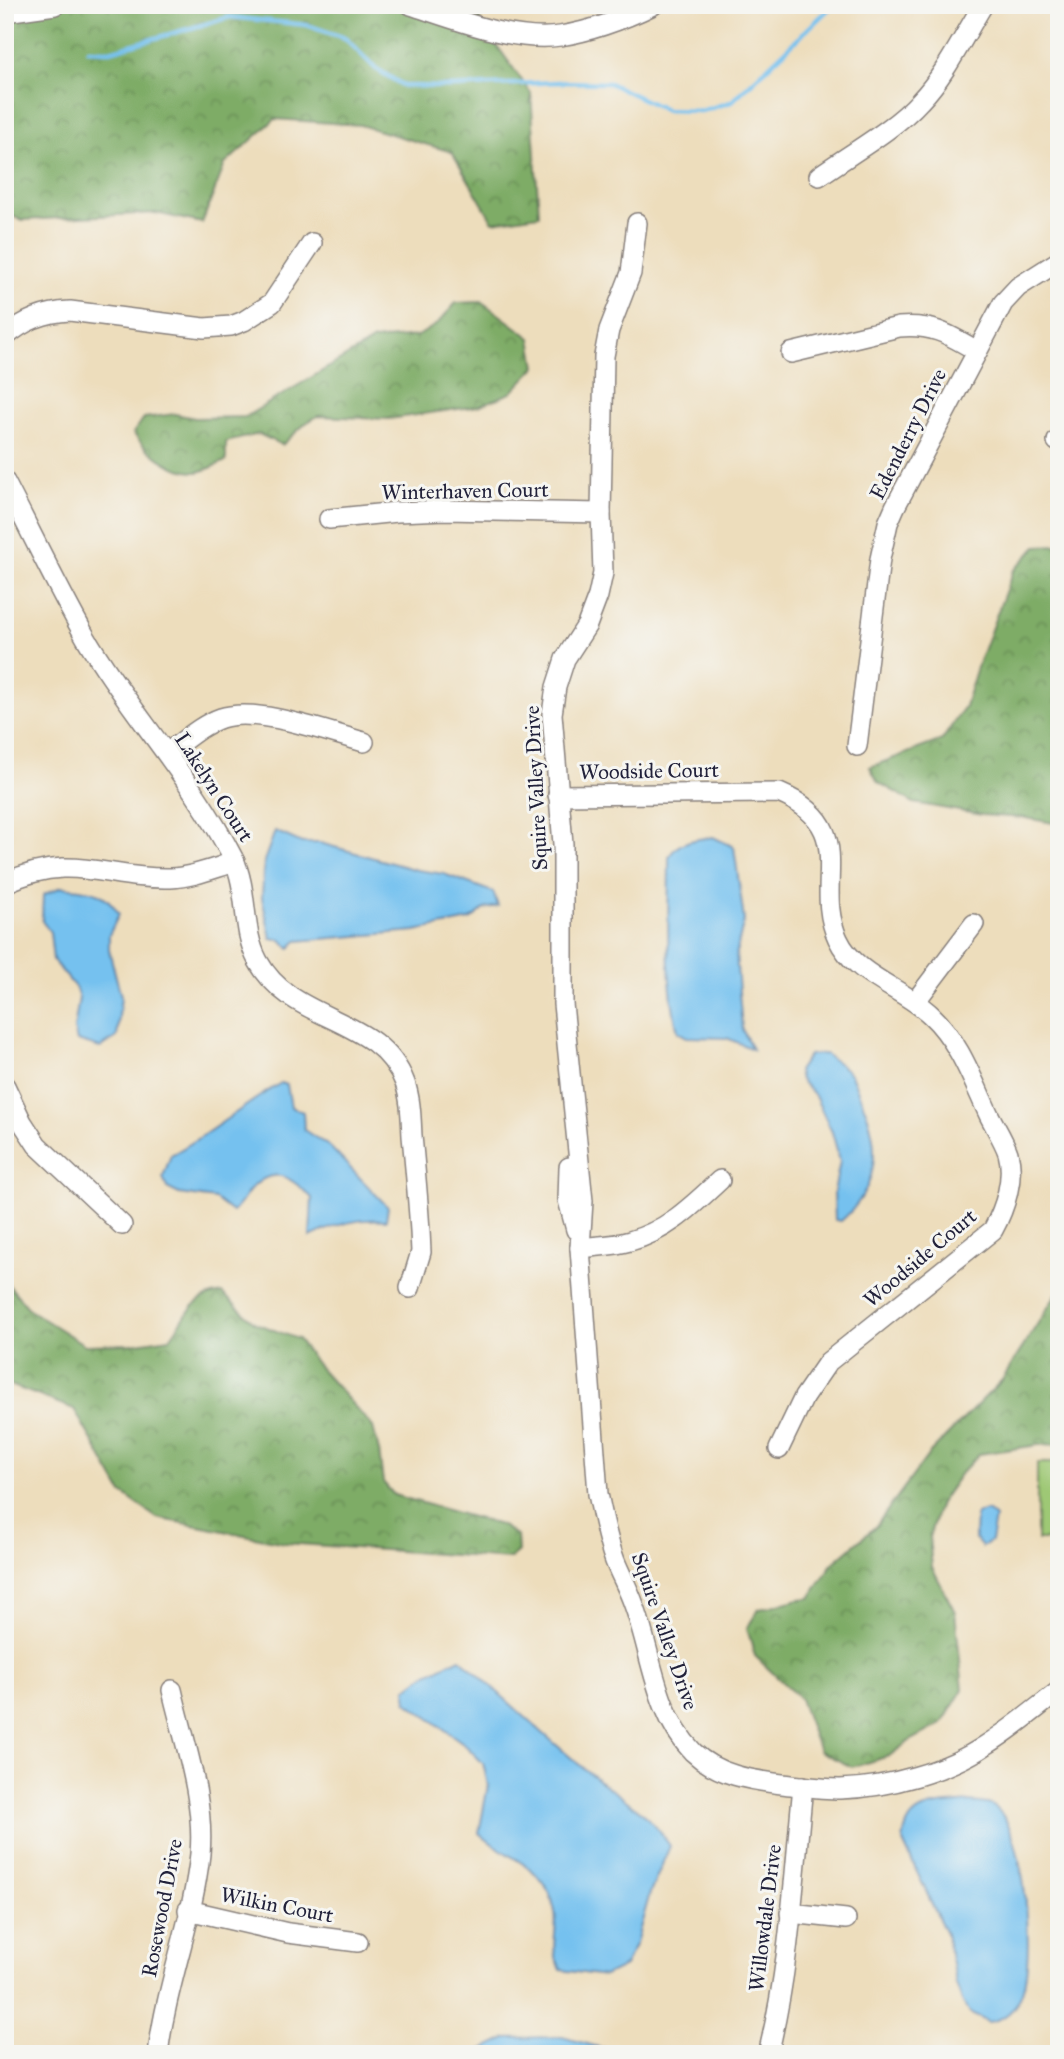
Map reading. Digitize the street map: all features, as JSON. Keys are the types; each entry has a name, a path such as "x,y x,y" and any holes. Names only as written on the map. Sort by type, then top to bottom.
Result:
{"street":[{"path":"5,12 55,5"},
{"path":"411,5 480,27 537,37 559,36 624,19 653,5"},
{"path":"819,176 901,118 919,102 938,79 983,5"},
{"name":"Squire Valley Drive","path":"637,223 631,273 609,330 604,356 601,513 603,573 587,625 565,659 552,713 563,857 563,1004 572,1114 583,1201 580,1248 598,1494 615,1560 635,1605 669,1719 695,1754 725,1772 746,1779 841,1789 906,1779 945,1766 984,1747 1059,1691"},
{"path":"5,337 22,324 54,312 70,311 204,328 231,326 272,303 312,243"},
{"name":"Edenderry Drive","path":"856,746 880,559 888,523 1003,303 1018,287 1059,261"},
{"path":"792,353 899,327 915,326 945,332 977,351"},
{"name":"Lakelyn Court","path":"5,482 86,638 215,825 235,862 242,883 252,944 259,962 294,1000 367,1036 380,1046 399,1070 406,1085 410,1110 421,1252 410,1288"},
{"name":"Winterhaven Court","path":"329,519 446,510 601,513"},
{"path":"167,753 206,725 234,715 275,719 364,742"},
{"name":"Woodside Court","path":"558,795 779,793 791,798 813,815 831,851 830,909 838,940 855,962 931,1014 956,1045 1008,1154 1008,1192 993,1230 828,1362 804,1397 779,1450"},
{"path":"5,883 47,868 86,867 174,878 235,862"},
{"path":"915,1002 974,924"},
{"path":"5,1086 22,1122 37,1145 122,1225"},
{"path":"580,1248 627,1242 654,1233 679,1218 720,1180"},
{"name":"Rosewood Drive","path":"158,2054 163,2016 200,1854 198,1803 172,1690"},
{"name":"Willowdale Drive","path":"768,2054 778,2005 803,1786"},
{"name":"Wilkin Court","path":"188,1910 288,1933 358,1942"},
{"path":"790,1913 846,1919"}],"green space":[{"path":"5,5 479,5 480,22 531,93 539,215 493,222 452,152 360,125 275,119 225,164 202,223 156,213 23,220 5,214"},
{"path":"482,302 531,338 536,367 511,393 478,406 389,419 318,416 282,445 259,434 226,442 226,461 198,472 185,471 168,464 145,447 133,433 144,418 175,414 195,418 245,417 374,340 418,336 437,324 456,303"},
{"path":"1059,545 1059,824 1026,818 982,815 914,803 878,782 870,767 942,740 965,706 1013,571 1037,546"},
{"path":"5,1281 31,1311 85,1345 130,1344 170,1338 191,1308 204,1298 222,1293 255,1323 298,1339 318,1366 373,1427 383,1482 394,1495 500,1525 517,1536 518,1552 510,1559 285,1543 157,1518 122,1493 74,1409 5,1383"},
{"path":"1059,1290 1059,1444 979,1454 961,1473 940,1503 929,1537 932,1567 955,1612 963,1689 942,1724 908,1742 889,1756 852,1767 819,1751 800,1699 755,1656 747,1628 759,1609 810,1598 832,1564 875,1527 929,1454 1002,1380"},
{"path":"1037,1463 1059,1463 1059,1540 1037,1540"}],"water":[{"path":"275,831 302,843 320,843 417,870 444,874 493,892 498,906 484,909 470,920 415,931 297,941 290,948 281,940 271,938 262,898 264,861"},
{"path":"713,837 734,847 744,920 736,954 742,1029 752,1049 727,1038 687,1037 678,1032 668,945 669,857 682,844"},
{"path":"61,887 95,892 108,900 119,914 109,935 109,950 121,996 117,1037 100,1048 77,1041 74,1029 79,998 75,987 53,960 50,932 42,921 43,895"},
{"path":"825,1054 851,1075 868,1117 874,1149 870,1180 854,1208 841,1221 835,1220 834,1192 840,1161 832,1132 815,1096 800,1080 798,1071 809,1055"},
{"path":"281,1083 287,1085 291,1107 303,1112 304,1130 330,1147 388,1207 386,1220 347,1223 310,1237 312,1198 282,1176 267,1177 259,1182 232,1212 215,1199 179,1194 167,1188 163,1177 171,1155"},
{"path":"987,1511 995,1518 991,1541 982,1547 975,1539 976,1514"},
{"path":"460,1658 566,1754 641,1812 670,1846 650,1893 636,1943 625,1966 605,1976 561,1970 554,1950 555,1912 551,1896 544,1884 526,1866 479,1833 488,1785 483,1763 463,1743 407,1702 406,1689 423,1676"},
{"path":"969,1802 992,1806 999,1811 1008,1825 1016,1846 1026,1898 1028,1953 1022,1992 1009,2013 988,2022 971,2014 962,2001 946,1934 903,1842 905,1829 917,1812 935,1806"},
{"path":"562,2037 609,2050 614,2054 473,2054 506,2038"}],"waterway":[{"path":"88,50 110,51 230,17 307,25 345,38 375,68 404,86 609,83 666,110 701,111 731,102 833,5"}]}
